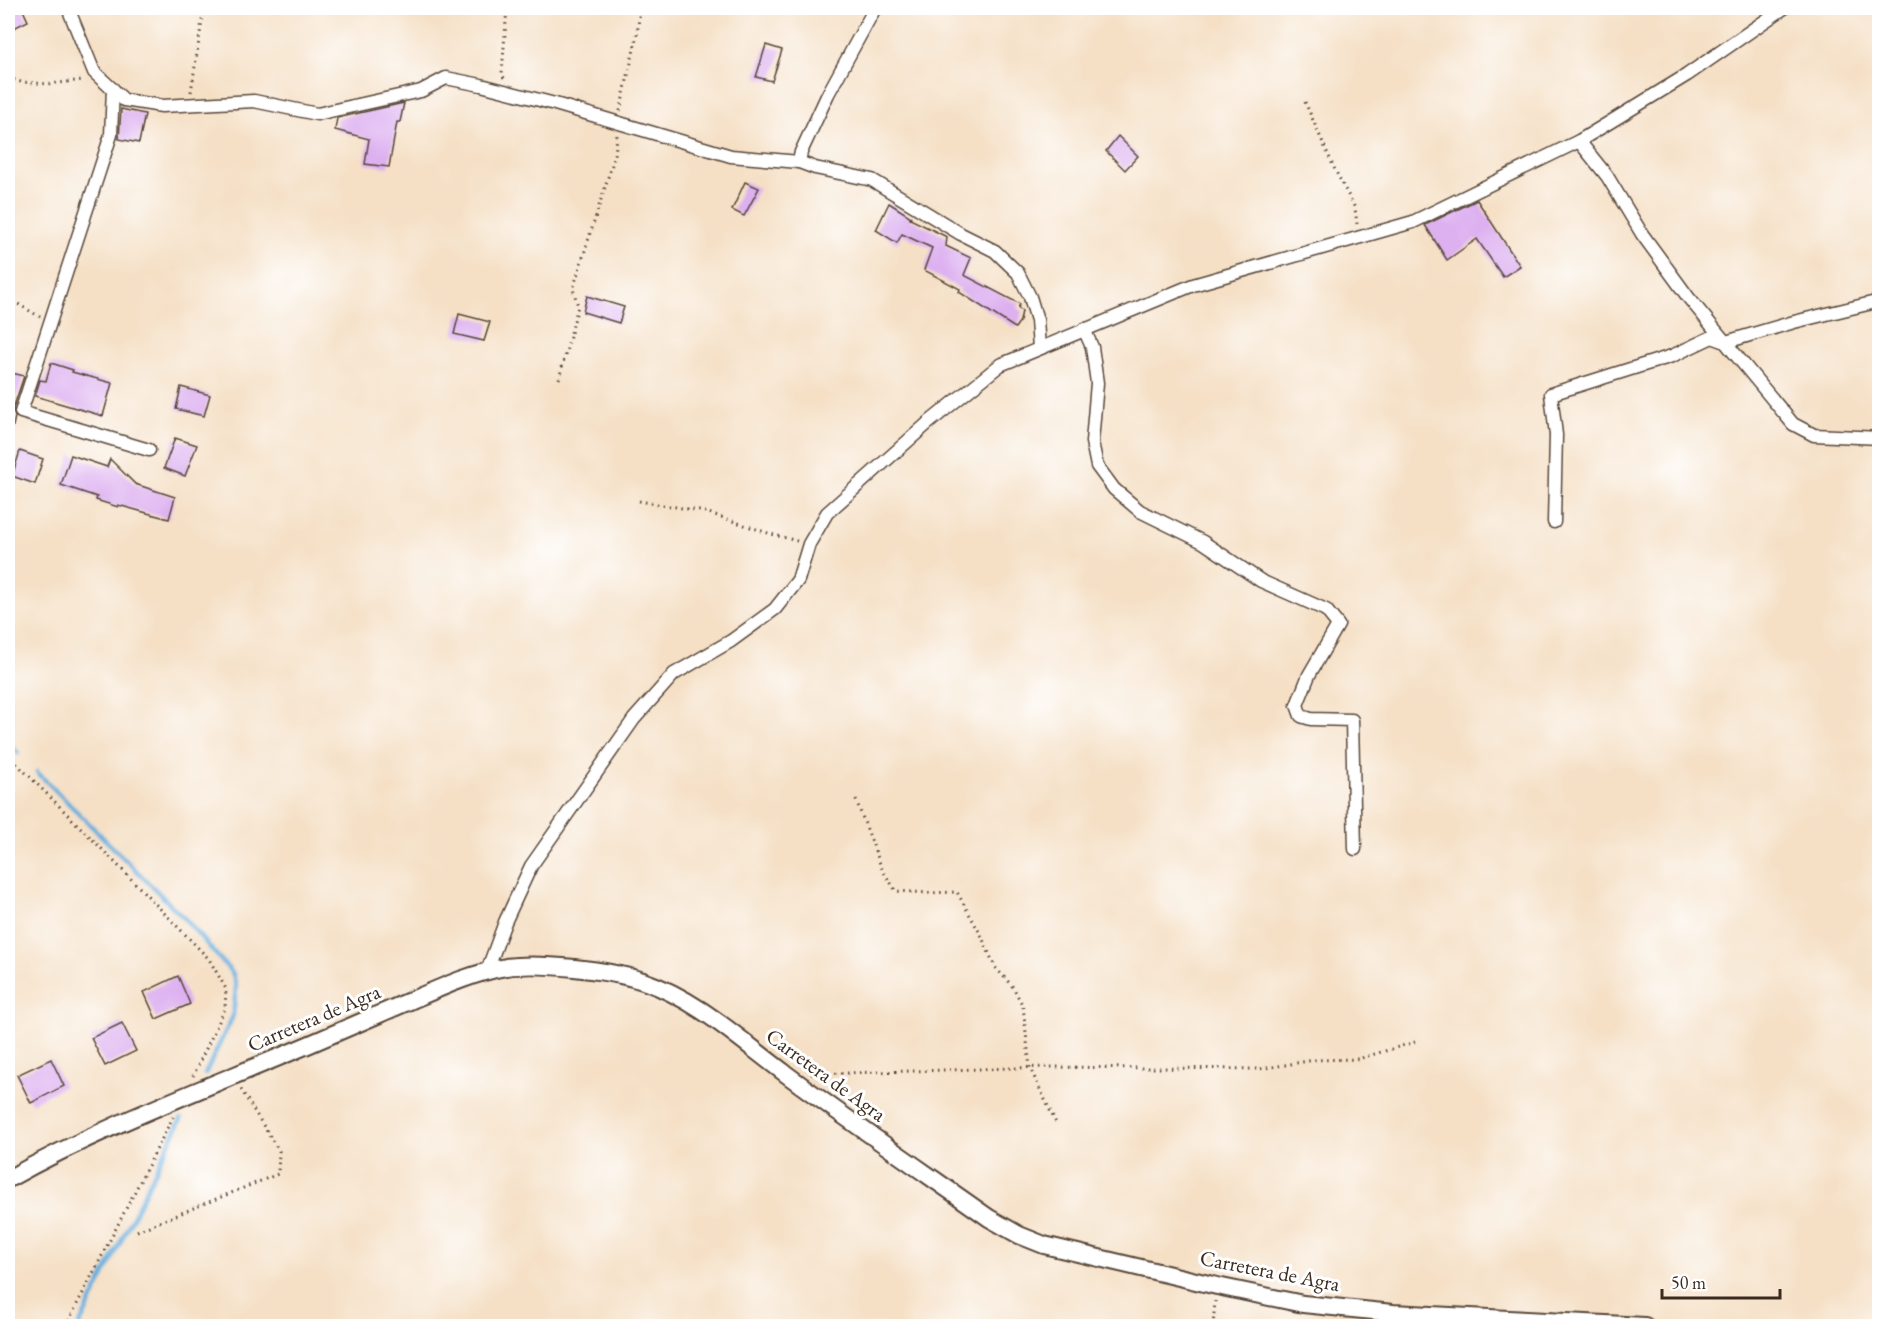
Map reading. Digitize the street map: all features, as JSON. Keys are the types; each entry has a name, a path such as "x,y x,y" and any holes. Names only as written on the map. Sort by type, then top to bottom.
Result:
{"street":[{"path":"68,8 94,72 124,99 162,106 254,101 317,114 421,91 446,78 555,104 731,156 799,162 815,168 872,180 961,234 995,251 1018,273 1030,297 1037,320 1039,348"},
{"path":"799,162 801,152 828,94 874,8"},
{"path":"487,971 505,922 531,866 634,719 674,674 731,641 775,609 798,580 809,544 827,513 927,424 1000,364 1193,285 1413,222 1580,141 1687,75 1784,8"},
{"path":"113,89 111,135 21,412 149,450"},
{"path":"1580,141 1607,176 1642,234 1682,288 1793,424 1814,435 1880,438"},
{"path":"1554,522 1556,435 1551,394 1672,356 1712,337 1726,342 1794,322 1880,301"},
{"path":"1084,329 1092,347 1096,366 1097,383 1092,442 1097,466 1114,489 1140,511 1203,542 1261,581 1326,610 1338,624 1309,675 1297,705 1301,716 1311,719 1352,720 1355,849"},
{"name":"Carretera de Agra","path":"8,1179 76,1143 439,988 487,971 526,965 554,966 641,980 666,990 693,1005 788,1076 988,1218 1044,1245 1303,1304 1393,1313 1645,1326"}],"path":[{"path":"188,104 204,8"},
{"path":"507,8 502,73 507,92"},
{"path":"559,379 578,306 573,289 615,155 617,123 637,36 640,8"},
{"path":"8,78 21,82 50,84 103,80"},
{"path":"1305,102 1354,208 1358,232 1347,242"},
{"path":"8,298 50,323"},
{"path":"639,501 706,512 809,544"},
{"path":"8,755 209,959 226,989 225,1009 66,1326"},
{"path":"856,800 882,869 896,891 957,892 981,935 994,967 1013,987 1023,1006 1030,1068 1056,1123"},
{"path":"788,1076 834,1072 1030,1068 1260,1069 1314,1060 1358,1059 1415,1042"},
{"path":"137,1231 278,1174 279,1151 233,1077"},
{"path":"1213,1326 1217,1286"}],"building":[{"path":"8,8 22,8 28,21 8,31"},
{"path":"766,45 782,50 772,81 756,77"},
{"path":"404,103 400,122 397,122 389,167 365,164 369,139 335,130 337,118"},
{"path":"121,109 145,114 139,143 119,139"},
{"path":"1118,136 1138,156 1125,170 1106,151"},
{"path":"745,182 759,188 744,216 732,210"},
{"path":"1477,200 1520,266 1503,277 1477,239 1447,260 1425,225"},
{"path":"889,203 911,217 910,219 947,237 946,246 971,258 964,275 1020,304 1018,308 1022,311 1020,321 1015,328 959,292 960,289 924,270 932,248 902,234 897,243 876,230"},
{"path":"587,296 624,307 619,323 583,312"},
{"path":"459,314 490,322 484,341 454,334"},
{"path":"51,363 73,370 72,372 112,383 103,416 35,396 40,380 46,381"},
{"path":"8,372 24,376 13,409 15,417 13,426 8,425"},
{"path":"181,387 210,395 204,416 176,409"},
{"path":"175,438 197,445 185,476 164,468"},
{"path":"20,451 43,459 35,484 12,476"},
{"path":"71,455 107,467 110,459 135,484 175,497 169,519 118,505 118,507 61,485"},
{"path":"178,976 190,1004 156,1019 144,992"},
{"path":"122,1023 136,1051 105,1066 91,1038"},
{"path":"51,1059 64,1086 31,1103 17,1075"}],"waterway":[{"path":"8,743 18,753"},
{"path":"37,772 186,920 233,974 236,987 233,1016 205,1074"},
{"path":"79,1326 181,1119"}]}
